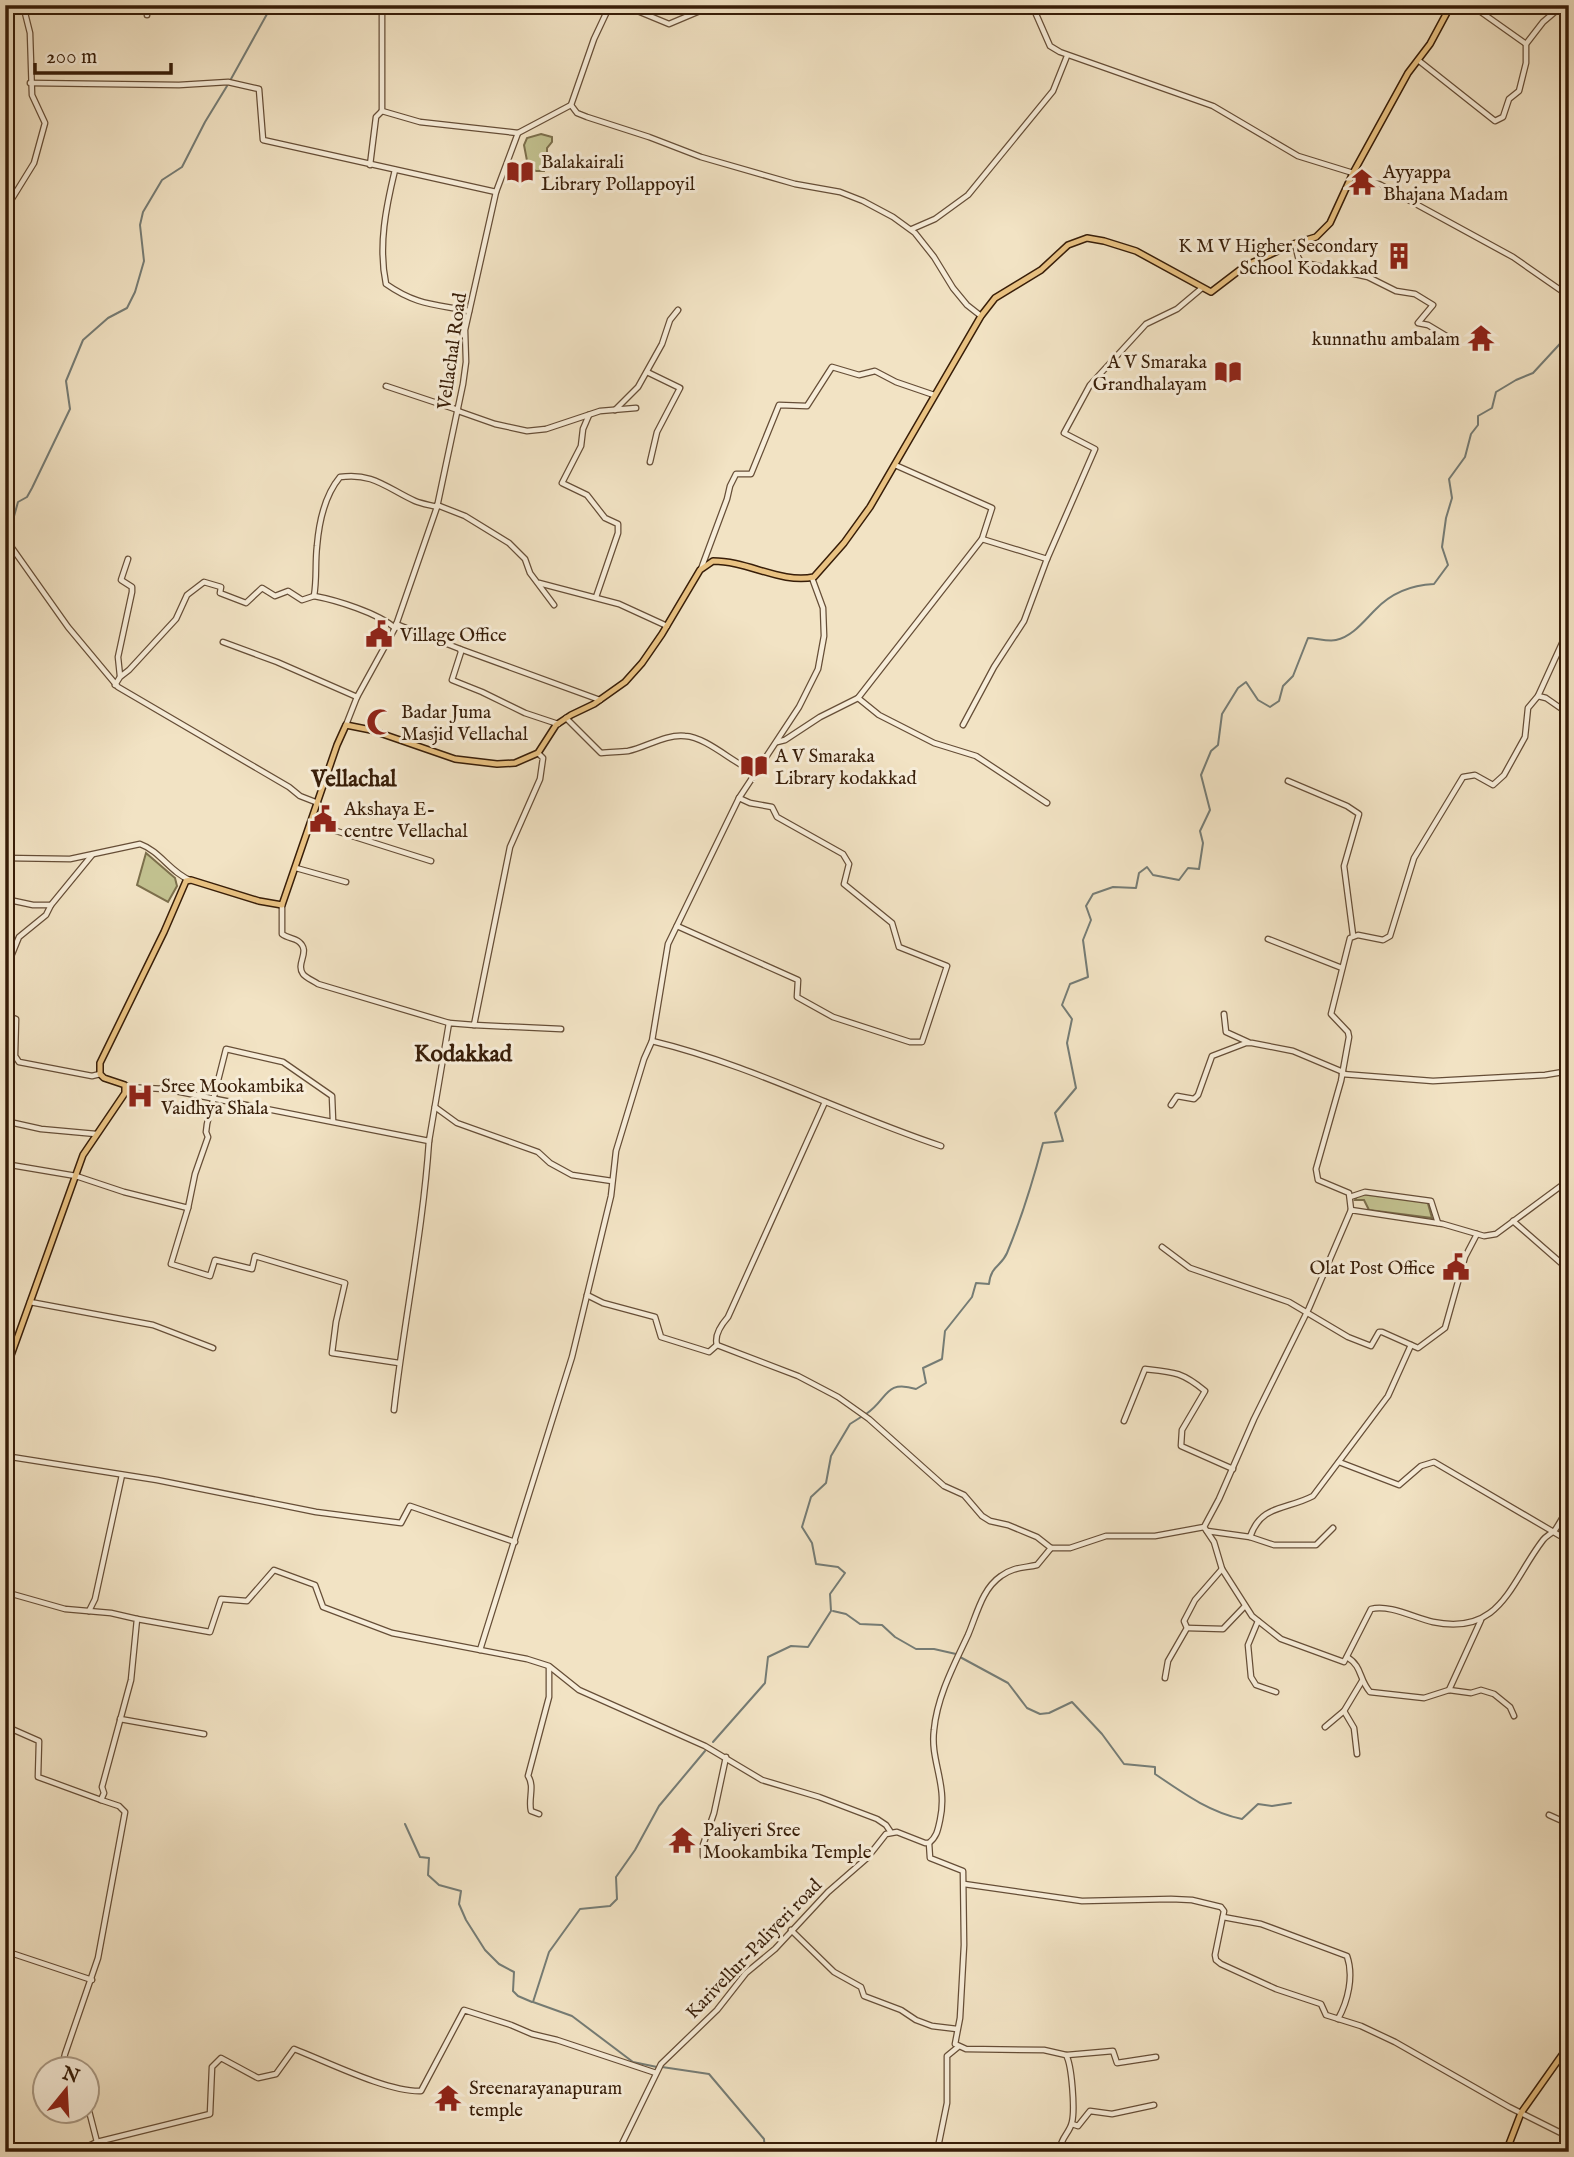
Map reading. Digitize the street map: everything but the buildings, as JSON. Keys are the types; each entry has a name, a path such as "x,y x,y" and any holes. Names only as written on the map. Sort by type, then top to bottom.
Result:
{"main road":[{"path":"5,1372 83,1155 121,1099 126,1087 104,1078 100,1074 100,1063 164,932 181,890 186,881 191,880 259,901 282,905 346,725 371,730 455,759 497,764 515,763 538,753 544,741 566,718 601,700 625,682 642,663 667,626 700,570 712,561 729,561 789,579 811,578 844,543 895,466 981,316 995,298 1041,270 1068,245 1087,238 1136,251 1211,292 1245,266 1316,237 1330,223 1353,173 1408,73 1451,5"},
{"path":"1506,2152 1521,2113 1569,2045"}],"street":[{"path":"5,210 34,163 45,123 32,95 30,33 24,7 36,5"},
{"path":"147,5 148,15"},
{"path":"370,165 376,117 382,111 382,12 379,5"},
{"path":"382,111 420,122 518,133 571,105 594,39 610,5"},
{"path":"623,5 669,24 714,5"},
{"path":"1032,5 1050,46 1067,56 1213,106 1298,156 1353,173 1390,189 1513,257 1569,296"},
{"path":"1471,5 1526,44"},
{"path":"1418,60 1494,121 1503,117 1509,99 1519,91 1526,63 1526,44 1543,22 1563,5"},
{"path":"912,229 935,219 968,195 1053,92 1067,56"},
{"path":"30,83 179,85 228,82 260,89 263,140 496,192"},
{"path":"571,105 577,113 701,157 790,183 852,196 912,229 953,288 967,305 981,316"},
{"name":"Vellachal Road","path":"346,725 357,697 396,626 437,506 466,362 465,330 469,311 496,192 518,133"},
{"path":"395,170 382,244 382,267 386,284 406,298 469,311"},
{"path":"1295,244 1301,261 1368,277 1396,291 1415,293 1433,305 1418,323 1428,325 1448,337"},
{"path":"963,724 994,667 1024,621 1047,559 1095,449 1064,432 1090,385 1146,324 1177,309 1202,288"},
{"path":"615,410 638,387 662,344 670,320 678,310"},
{"path":"700,570 730,485 736,474 751,474 779,405 807,406 832,367 859,375 875,371 896,382 934,395"},
{"path":"647,372 680,388 657,432 650,462"},
{"path":"386,386 495,424 527,431 546,429 589,415 636,408"},
{"path":"589,415 583,429 581,446 562,483 587,495 605,518 618,524 618,533 596,597"},
{"path":"776,742 785,740 820,717 858,698 982,540 992,508 895,466"},
{"path":"314,596 317,578 316,548 330,489 340,477 352,475 379,481 416,502 437,506 472,519 509,542 524,559 554,606"},
{"path":"7,539 68,627 115,685 300,796 318,803"},
{"path":"982,540 1047,559"},
{"path":"120,677 118,657 132,592 132,587 121,580 128,559"},
{"path":"481,1650 572,1357 611,1196 623,1125 652,1041 668,944 739,798 799,707 818,669 824,636 822,608 811,578"},
{"path":"115,685 176,619 187,595 204,582 221,587 220,593 246,603 262,588 275,596 288,591 302,600 314,596 370,614 396,626 601,700"},
{"path":"537,582 638,611 667,626"},
{"path":"1353,935 1383,940 1390,936 1409,871 1424,838 1465,775 1475,775 1493,785 1500,781 1527,734 1528,708 1538,696 1569,628"},
{"path":"223,642 357,697"},
{"path":"460,649 452,680 504,701 525,713 558,724"},
{"path":"1538,696 1546,698 1569,714"},
{"path":"858,698 879,715 934,743 976,756 1047,803"},
{"path":"566,718 601,753 628,751 670,737 687,735 704,742 741,767 757,774"},
{"path":"474,1025 510,847 540,779 543,758 538,753"},
{"path":"1205,1529 1254,1419 1307,1313 1351,1210 1350,1197 1346,1190 1325,1184 1316,1177 1343,1073 1349,1034 1331,1014 1353,935 1344,866 1359,814 1348,806 1288,781"},
{"path":"677,926 799,980 797,997 818,1010 911,1042 922,1042 947,966 899,947 892,923 844,884 849,864 843,854 777,817 772,807 739,798"},
{"path":"311,823 430,862"},
{"path":"5,858 70,859 140,844 148,847 182,876 191,880"},
{"path":"10,959 19,937 46,915 92,854"},
{"path":"296,868 345,883"},
{"path":"5,899 33,905 51,905"},
{"path":"282,905 282,934 298,941 304,947 301,966 303,974 318,984 450,1023 561,1029"},
{"path":"1268,939 1342,968"},
{"path":"1224,1014 1226,1032 1252,1043 1293,1051 1343,1073 1424,1081 1545,1075 1569,1071"},
{"path":"5,1015 16,1019 15,1056 19,1062 92,1076 100,1074"},
{"path":"394,1410 425,1197 429,1141 450,1023"},
{"path":"652,1041 682,1048 766,1078 902,1134 942,1146"},
{"path":"1171,1105 1177,1096 1194,1099 1198,1095 1212,1056 1252,1043"},
{"path":"333,1121 332,1096 311,1080 283,1062 226,1049 212,1099 206,1132 208,1137 171,1264 210,1276 215,1260 252,1269 255,1256 345,1283 332,1353 399,1363"},
{"path":"126,1087 165,1089 429,1141"},
{"path":"825,1102 728,1317 718,1331 715,1340 718,1345 813,1383 864,1415 944,1486 964,1495 982,1516 1037,1537 1051,1548 1070,1548 1107,1536 1155,1536 1205,1529 1250,1537 1273,1545 1316,1545 1333,1528"},
{"path":"435,1107 457,1123 538,1152 550,1163 572,1175 612,1181"},
{"path":"5,1121 41,1129 96,1134"},
{"path":"5,1164 76,1176 124,1192 188,1208"},
{"path":"1351,1210 1438,1223 1484,1236 1496,1234 1569,1180"},
{"path":"1350,1197 1364,1192 1431,1200 1438,1223"},
{"path":"1513,1222 1569,1270"},
{"path":"1163,1247 1190,1268 1289,1302 1367,1346 1371,1346 1379,1332 1382,1332 1419,1348 1445,1328 1465,1257 1477,1234"},
{"path":"587,1295 603,1303 655,1317 661,1336 676,1342 709,1352 718,1345"},
{"path":"30,1302 153,1325 212,1348"},
{"path":"1250,1537 1255,1524 1272,1509 1313,1496 1388,1396 1411,1345"},
{"path":"1124,1421 1145,1369 1188,1377 1205,1391 1182,1430 1181,1446 1233,1469"},
{"path":"5,1456 316,1512 401,1523 410,1506 515,1542"},
{"path":"1339,1462 1399,1485 1421,1466 1434,1462 1569,1541"},
{"path":"89,1611 95,1599 122,1475"},
{"path":"1205,1529 1214,1542 1222,1569 1252,1616 1281,1639 1344,1662 1371,1609 1376,1607 1451,1625 1480,1620 1493,1611 1519,1579 1544,1539 1554,1531 1569,1507"},
{"path":"1051,1548 1037,1566 1018,1567 1002,1575 990,1586 956,1658 934,1729 934,1749 944,1794 938,1828 929,1843 928,1854 935,1862 963,1871 964,1884 960,2018 955,2044 966,2049 1044,2050 1066,2055 1113,2051 1117,2063 1156,2057"},
{"path":"1187,1628 1184,1621 1195,1600 1222,1569"},
{"path":"5,1591 54,1606 111,1613 210,1632 221,1599 247,1601 274,1570 316,1585 323,1607 392,1633 549,1666 579,1690 726,1757 762,1780 819,1797 877,1819 886,1825 890,1832 929,1843"},
{"path":"1187,1628 1223,1629 1245,1606"},
{"path":"102,1800 102,1787 131,1680 137,1619"},
{"path":"1449,1690 1480,1620"},
{"path":"1258,1621 1248,1645 1251,1677 1256,1685 1276,1692"},
{"path":"1165,1678 1168,1661 1187,1628"},
{"path":"1347,1657 1357,1663 1362,1681 1370,1692 1424,1698 1449,1690 1471,1693 1481,1690 1494,1695 1510,1707 1514,1716"},
{"path":"539,1814 531,1811 532,1786 528,1776 549,1698 549,1666"},
{"path":"1325,1727 1344,1711 1362,1681"},
{"path":"1344,1711 1354,1728 1357,1754"},
{"path":"120,1719 204,1734"},
{"path":"5,1727 39,1741 38,1777 119,1806 125,1812 92,1980 65,2056"},
{"path":"703,1856 703,1845 714,1813 726,1757"},
{"path":"1549,1815 1569,1824"},
{"name":"Karivellur-Paliyeri road","path":"618,2152 660,2064 717,2010 746,1973 775,1950 828,1892 867,1858 886,1833 890,1832"},
{"path":"964,1884 1082,1901 1192,1900 1221,1907 1223,1917 1216,1960 1276,1989 1321,2004 1326,2015 1361,2026 1395,2042 1569,2137"},
{"path":"1223,1917 1261,1924 1347,1956 1350,1967 1348,1995 1338,2019"},
{"path":"791,1930 834,1972 861,1987 864,1996 890,2005 924,2023 957,2029"},
{"path":"5,1951 92,1980"},
{"path":"76,2152 97,2142 210,2114 212,2067 221,2058 258,2078 276,2074 295,2049 373,2080 411,2091 421,2091 464,2010 656,2073"},
{"path":"937,2152 947,2103 947,2056 958,2047"},
{"path":"1059,2152 1061,2140 1072,2124 1070,2065 1066,2055"},
{"path":"1072,2124 1078,2126 1088,2113 1093,2111 1112,2115 1154,2105"},
{"path":"93,2126 97,2142"}],"shaded area":[{"path":"541,134 552,137 552,142 547,148 544,171 536,171 528,166 524,145 527,138"},
{"path":"146,853 175,878 177,886 168,902 137,885"},
{"path":"1364,1194 1427,1200 1432,1218 1369,1210 1364,1200 1355,1200 1357,1196"}],"waterway":[{"path":"231,79 272,5"},
{"path":"6,535 18,502 27,497 70,409 66,381 83,340 108,318 127,308 135,292 144,261 140,225 143,212 162,180 182,167 227,86"},
{"path":"866,1414 892,1389 916,1389 926,1383 923,1368 942,1359 945,1331 972,1297 976,1283 989,1284 992,1273 1005,1258 1027,1199 1043,1143 1063,1141 1055,1113 1076,1088 1067,1043 1072,1019 1062,1005 1070,984 1088,977 1083,940 1091,920 1086,906 1093,894 1113,887 1136,888 1139,873 1147,867 1153,875 1179,880 1188,868 1199,869 1203,843 1200,831 1210,810 1201,775 1211,751 1218,745 1222,714 1238,688 1246,682 1258,700 1270,707 1279,701 1283,686 1293,676 1308,638 1329,641 1342,638 1395,595 1409,588 1434,584 1448,565 1442,547 1452,498 1449,479 1465,457 1471,434 1478,425 1478,416 1492,408 1496,392 1533,373 1569,334"},
{"path":"713,1742 765,1683 768,1657 791,1646 808,1647 831,1611 830,1594 845,1573 838,1567 816,1564 812,1543 802,1527 811,1497 826,1483 831,1456 850,1424 861,1417"},
{"path":"833,1611 846,1614 860,1624 882,1625 895,1637 916,1649 934,1649 956,1654"},
{"path":"960,1657 1008,1683 1027,1708 1040,1714 1049,1713 1072,1702 1102,1734 1124,1764 1155,1767 1155,1774 1218,1812 1242,1819 1258,1804 1272,1806 1291,1803"},
{"path":"657,2067 633,2062 572,2016 533,2002 549,1952 580,1909 610,1906 617,1899 616,1877 635,1850 659,1806 705,1751"},
{"path":"405,1824 420,1857 429,1858 428,1875 439,1885 461,1891 459,1904 485,1950 499,1964 514,1972 513,1991 532,2002"},
{"path":"662,2067 709,2074 764,2139 765,2152"}],"place":[{"name":"Balakairali Library Pollappoyil","path":"520,172"},
{"name":"Ayyappa Bhajana Madam","path":"1362,182"},
{"name":"K M V Higher Secondary School Kodakkad","path":"1399,256"},
{"name":"kunnathu ambalam","path":"1481,338"},
{"name":"A V Smaraka Grandhalayam","path":"1228,372"},
{"name":"Village Office","path":"379,634"},
{"name":"Badar Juma Masjid Vellachal","path":"380,722"},
{"name":"A V Smaraka Library kodakkad","path":"754,766"},
{"name":"Akshaya E- centre Vellachal","path":"323,819"},
{"name":"Sree Mookambika Vaidhya Shala","path":"140,1096"},
{"name":"Olat Post Office","path":"1456,1267"},
{"name":"Paliyeri Sree Mookambika Temple","path":"682,1840"},
{"name":"Sreenarayanapuram temple","path":"448,2098"}],"district":[{"name":"Vellachal","path":"354,778"},
{"name":"Kodakkad","path":"463,1053"}]}
